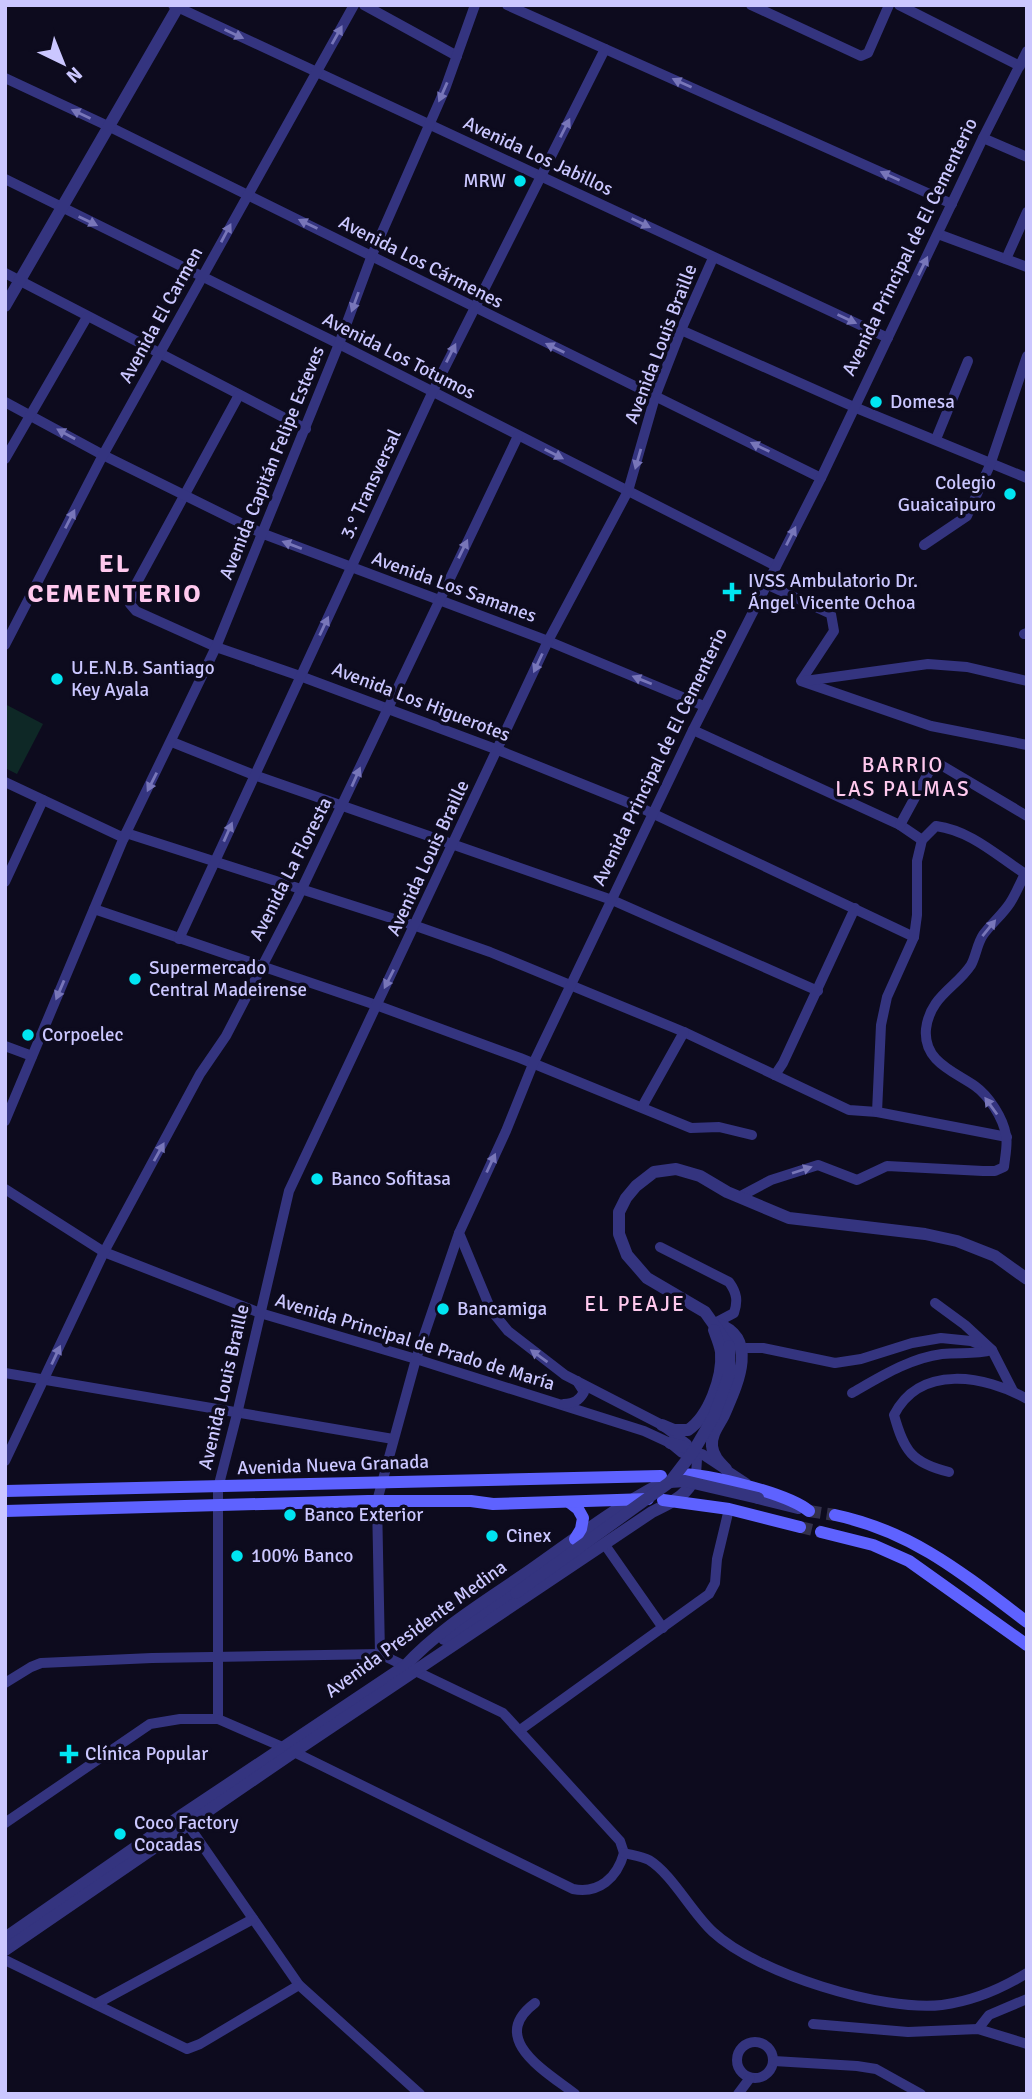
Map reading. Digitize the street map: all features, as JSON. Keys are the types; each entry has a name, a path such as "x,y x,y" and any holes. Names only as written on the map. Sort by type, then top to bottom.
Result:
{"main road":[{"name":"Avenida Nueva Granada","path":"5,1491 696,1475 760,1495"},
{"name":"Avenida Nueva Granada","path":"5,1511 377,1501 471,1501 493,1504 648,1499"},
{"path":"669,1501 729,1509 800,1527"},
{"path":"569,1502 578,1509 583,1518 575,1539"},
{"path":"835,1515 870,1523 916,1543 1027,1622"},
{"path":"821,1532 873,1545 909,1561 1027,1645"}],"street":[{"name":"Avenida El Carmen","path":"5,645 103,455 354,5"},
{"path":"365,5 457,56"},
{"name":"Avenida Capitán Felipe Esteves","path":"5,1121 125,835 216,647 306,429 372,256 445,89 475,5"},
{"path":"508,5 952,204"},
{"path":"751,5 862,56 868,53 889,5"},
{"path":"899,5 1020,66"},
{"name":"Avenida Los Jabillos","path":"176,6 888,338"},
{"path":"5,306 110,127 176,6"},
{"name":"3.° Transversal","path":"178,939 432,393 605,49"},
{"name":"Avenida Principal de El Cementerio","path":"380,1654 377,1501 416,1359 459,1233 506,1131 533,1064 693,730 821,478 1027,51"},
{"name":"Avenida Los Cármenes","path":"5,78 247,194 821,478"},
{"path":"983,138 1027,157"},
{"name":"Avenida Los Totumos","path":"5,179 339,344 776,566"},
{"path":"1006,259 1027,212"},
{"path":"938,234 1027,267"},
{"name":"Avenida Louis Braille","path":"217,1505 218,1488 289,1191 548,641 628,491 655,397 713,258"},
{"path":"5,273 306,429"},
{"path":"5,459 87,317"},
{"path":"681,330 854,407 1027,478"},
{"path":"925,545 967,516 990,465 1027,356"},
{"path":"936,439 968,361"},
{"name":"Avenida Los Higuerotes","path":"239,395 141,575 130,604 136,611 216,647 498,750 654,814 914,937"},
{"name":"Avenida Los Samanes","path":"5,402 183,496 261,533 548,641 705,706"},
{"name":"Avenida La Floresta","path":"5,1461 104,1252 200,1074 226,1036 302,890 518,436"},
{"path":"766,584 831,614 834,631 801,681"},
{"path":"801,681 928,664 967,667 1027,681"},
{"path":"801,681 932,726 1027,745"},
{"path":"693,730 900,825 922,839"},
{"path":"172,742 254,775 598,894 818,991"},
{"path":"900,825 931,768 941,765 1027,816"},
{"path":"5,782 125,835 416,926 521,964 684,1031 849,1111 877,1112 1007,1137"},
{"path":"5,882 43,800"},
{"path":"739,1197 771,1180 818,1165 857,1180 887,1166 995,1171 1004,1167 1007,1137 996,1112 977,1088 935,1059 929,1050 926,1031 930,1014 940,997 971,964 981,938 1010,903 1026,874 971,836 953,828 936,826 922,839 917,862 917,915 914,937 887,997 881,1025 877,1112"},
{"path":"775,1075 818,991 855,908"},
{"path":"94,909 376,1005 520,1058 691,1128 719,1127 752,1135"},
{"path":"642,1107 684,1031"},
{"path":"5,1046 32,1056"},
{"path":"726,1469 712,1450 713,1436 736,1387 741,1365 736,1347 699,1306 666,1290 636,1267 627,1255 619,1234 620,1212 626,1198 654,1172 676,1169 699,1176 739,1197 789,1218 925,1234 957,1241 995,1256 1027,1279"},
{"name":"Avenida Principal de Prado de María","path":"5,1189 104,1252 260,1313 644,1431 670,1443"},
{"path":"459,1233 491,1310 508,1331 565,1375 674,1430 688,1430 698,1421 708,1405 718,1379 721,1350 714,1332 715,1323"},
{"path":"660,1247 729,1282 735,1290 737,1304 733,1313 715,1323"},
{"path":"935,1303 965,1325 992,1350 1013,1391"},
{"path":"736,1347 763,1348 835,1363 862,1359 912,1343 941,1338 971,1341 992,1350"},
{"path":"410,1668 670,1477 697,1446 714,1416 736,1347"},
{"path":"852,1393 896,1369 925,1358 946,1353 969,1354 992,1350"},
{"path":"5,1373 393,1439"},
{"path":"949,1472 928,1467 911,1455 900,1436 894,1415 901,1401 918,1387 954,1378 980,1381 1013,1391 1027,1399"},
{"path":"557,1404 573,1403 580,1399 584,1392 575,1379"},
{"path":"662,1425 691,1450 697,1459 696,1475 690,1487 669,1501"},
{"path":"670,1443 691,1450 726,1469 760,1495"},
{"path":"670,1477 760,1495 809,1511"},
{"name":"Avenida Presidente Medina","path":"288,1749 375,1698 410,1668 419,1650 454,1623 670,1477"},
{"path":"759,1517 752,1508 760,1495"},
{"name":"Avenida Presidente Medina","path":"5,1950 288,1749 669,1501"},
{"path":"217,1505 218,1719"},
{"path":"520,1730 709,1594 715,1583 717,1559 729,1509"},
{"path":"605,1545 663,1628"},
{"path":"5,1683 41,1663 380,1654 503,1713 620,1841 624,1853 620,1866 612,1877 591,1889 572,1889 288,1749 218,1719 180,1719 150,1724 5,1824"},
{"path":"185,1821 299,1985 420,2094"},
{"name":"Avenida Presidente Medina","path":"5,1938 185,1821"},
{"path":"624,1853 647,1859 658,1867 698,1917 729,1945 788,1975 833,1989 896,2004 942,2005 984,1995 1027,1973"},
{"path":"96,2004 253,1919"},
{"path":"5,1960 187,2049 200,2044 299,1985"},
{"path":"978,2029 989,2015 1027,1999"},
{"path":"535,2003 525,2010 517,2028 517,2038 522,2050 575,2094"},
{"path":"813,2024 908,2032 978,2029 1027,2044"},
{"path":"752,2042 764,2044 773,2053 774,2061 766,2074 756,2078 744,2075 737,2065 738,2053 746,2044 752,2042"},
{"path":"774,2061 876,2069 921,2094"},
{"path":"738,2094 750,2078"}],"green space":[{"path":"5,704 43,724 17,774 5,768"}],"tunnel":[{"path":"809,1511 835,1515"},
{"path":"800,1527 821,1532"}],"place":[{"name":"MRW","path":"520,181"},
{"name":"Domesa","path":"876,402"},
{"name":"Colegio Guaicaipuro","path":"1010,494"},
{"name":"IVSS Ambulatorio Dr. Ángel Vicente Ochoa","path":"732,592"},
{"name":"U.E.N.B. Santiago Key Ayala","path":"57,679"},
{"name":"Supermercado Central Madeirense","path":"135,979"},
{"name":"Corpoelec","path":"28,1035"},
{"name":"Banco Sofitasa","path":"317,1179"},
{"name":"Bancamiga","path":"443,1309"},
{"name":"Banco Exterior","path":"290,1515"},
{"name":"Cinex","path":"492,1536"},
{"name":"100% Banco","path":"237,1556"},
{"name":"Clínica Popular","path":"69,1754"},
{"name":"Coco Factory Cocadas","path":"120,1834"}],"district":[{"name":"EL CEMENTERIO","path":"115,579"},
{"name":"BARRIO LAS PALMAS","path":"903,777"},
{"name":"EL PEAJE","path":"635,1304"}]}
